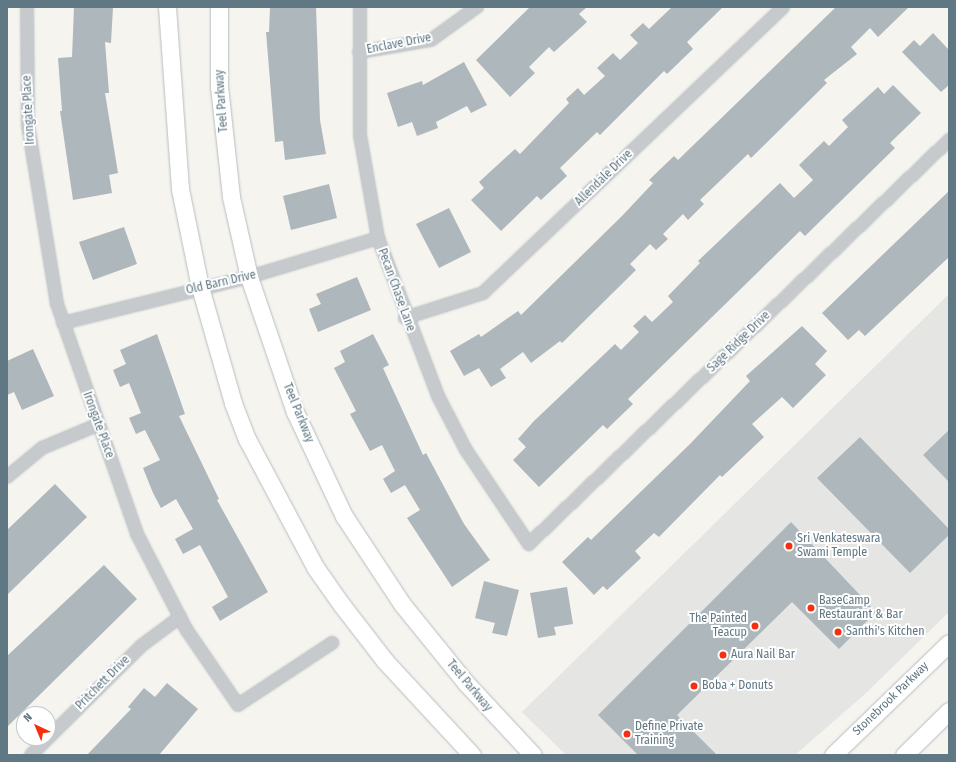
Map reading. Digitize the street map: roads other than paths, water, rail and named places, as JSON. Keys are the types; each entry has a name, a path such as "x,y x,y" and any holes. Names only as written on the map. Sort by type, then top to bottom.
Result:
{"main road":[{"path":"167,7 180,189 200,287 233,403 248,439 316,567 385,661 472,755"},
{"name":"Teel Parkway","path":"219,7 219,86 231,197 249,277 295,412 344,516 402,604 492,713 533,755"},
{"name":"Stonebrook Parkway","path":"833,755 948,645"},
{"path":"904,755 949,711"}],"street":[{"name":"Irongate Place","path":"27,7 28,125 63,323 97,425 137,534 180,617 238,705 332,644"},
{"name":"Pecan Chase Lane","path":"360,7 360,135 378,238 406,318 438,396 466,450 529,544"},
{"name":"Enclave Drive","path":"359,52 431,40 477,7"},
{"name":"Allendale Drive","path":"406,318 483,293 783,7"},
{"name":"Sage Ridge Drive","path":"529,544 949,140"},
{"name":"Old Barn Drive","path":"63,323 200,287 249,277 378,238"},
{"path":"7,477 42,448 97,425"},
{"name":"Pritchett Drive","path":"31,755 141,646 180,617"}],"place":[{"name":"Sri Venkateswara Swami Temple","path":"789,546"},
{"name":"BaseCamp Restaurant & Bar","path":"811,608"},
{"name":"The Painted Teacup","path":"755,626"},
{"name":"Santhi's Kitchen","path":"838,632"},
{"name":"Aura Nail Bar","path":"723,655"},
{"name":"Boba + Donuts","path":"694,686"},
{"name":"Define Private Training","path":"627,734"}]}
